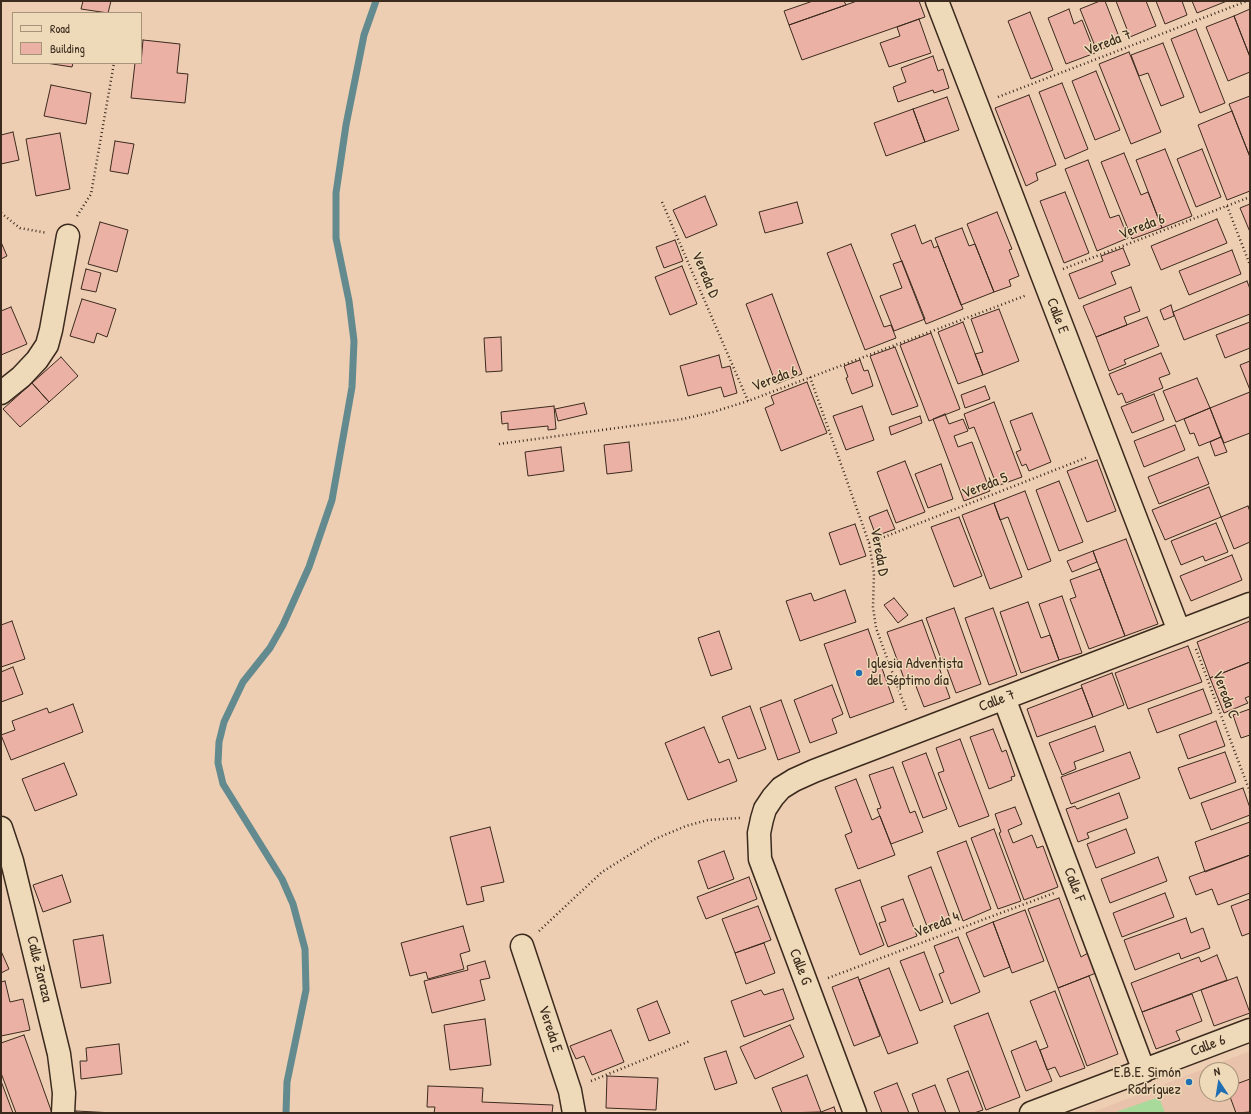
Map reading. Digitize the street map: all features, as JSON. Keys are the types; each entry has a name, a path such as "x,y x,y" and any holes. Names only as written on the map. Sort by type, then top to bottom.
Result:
{"street":[{"name":"Calle E","path":"937,1 1109,449 1183,630"},
{"path":"1,393 21,377 37,360 46,345 51,330 68,236"},
{"name":"Calle 7","path":"762,819 765,809 773,797 781,788 794,780 1250,604"},
{"name":"Calle F","path":"1004,698 1144,1071"},
{"name":"Calle G","path":"762,819 759,833 760,859 855,1113"},
{"name":"Calle Zaraza","path":"1,828 12,861 59,1054 64,1093 63,1113"},
{"name":"Vereda E","path":"522,946 570,1091 574,1113"},
{"name":"Calle 6","path":"1031,1113 1250,1030"}],"path":[{"name":"Vereda 7","path":"977,105 1246,1"},
{"path":"1,213 20,228 68,236 79,213 91,194 114,64"},
{"name":"Vereda 6","path":"499,444 683,419 713,412 748,401 971,315 1044,282 1250,197"},
{"name":"Vereda D","path":"662,202 748,401"},
{"path":"1227,206 1250,265"},
{"name":"Vereda D","path":"810,377 869,543 874,573 872,607 876,628 915,733"},
{"name":"Vereda 5","path":"869,543 1109,449"},
{"name":"Vereda C","path":"1183,630 1250,792"},
{"path":"522,946 602,872 655,839 686,826 708,820 735,818 762,819"},
{"name":"Vereda 4","path":"807,986 1074,885"},
{"path":"570,1091 609,1073 690,1041"}],"shaded area":[{"name":"E.B.E. Simón Rodríguez","path":"1250,1051 1250,1113 1091,1113 1199,1071 1199,1102 1239,1102 1239,1062 1222,1062"}],"green space":[{"path":"1159,1097 1165,1113 1113,1113"}],"building":[{"path":"83,1 111,1 108,12 81,9"},
{"path":"813,1 844,1 846,5 789,25 784,11"},
{"path":"857,1 919,1 925,17 802,60 789,25"},
{"path":"1100,1 1105,1 1121,42 1097,51 1080,9"},
{"path":"1116,1 1146,1 1156,26 1130,37"},
{"path":"1156,1 1182,1 1187,15 1165,24"},
{"path":"1192,1 1227,1 1197,13"},
{"path":"1069,9 1074,24 1082,20 1095,53 1066,64 1048,18"},
{"path":"1250,9 1250,57 1234,16"},
{"path":"1030,12 1053,70 1031,79 1008,21"},
{"path":"1234,16 1250,57 1250,72 1228,81 1206,27"},
{"path":"919,19 931,53 889,67 880,43 900,36 897,27"},
{"path":"1196,29 1225,103 1200,113 1171,39"},
{"path":"143,40 180,44 177,73 188,74 185,103 131,98 135,64 142,64"},
{"path":"1163,43 1184,97 1161,106 1148,73 1139,76 1131,55"},
{"path":"1129,52 1161,132 1131,144 1099,64"},
{"path":"933,56 938,71 943,69 949,88 934,93 933,90 898,102 893,87 906,82 901,68"},
{"path":"52,64 73,64 72,67"},
{"path":"1096,71 1120,130 1095,140 1072,81"},
{"path":"1062,83 1088,149 1065,159 1039,92"},
{"path":"51,85 91,93 86,124 44,116"},
{"path":"1029,95 1056,165 1036,173 1038,180 1026,186 995,108"},
{"path":"1250,96 1250,157 1229,104"},
{"path":"947,97 959,130 925,142 913,109"},
{"path":"913,109 925,142 886,156 874,123"},
{"path":"1232,111 1250,157 1250,191 1227,200 1198,125"},
{"path":"13,132 19,160 1,164 1,135"},
{"path":"60,133 70,189 36,196 26,139"},
{"path":"115,141 134,144 128,174 110,171"},
{"path":"1165,149 1192,216 1162,228 1136,160"},
{"path":"1202,149 1221,197 1196,207 1177,159"},
{"path":"1124,153 1141,195 1148,192 1162,228 1132,239 1101,162"},
{"path":"1088,160 1110,218 1119,215 1128,238 1097,251 1065,169"},
{"path":"1065,192 1089,253 1064,263 1040,201"},
{"path":"705,196 717,225 686,238 673,210"},
{"path":"797,202 803,223 765,233 759,212"},
{"path":"1250,204 1250,232 1240,208"},
{"path":"997,212 1012,249 1009,250 1019,276 1009,280 1011,286 994,292 967,224"},
{"path":"1217,219 1227,243 1161,270 1151,246"},
{"path":"100,222 128,230 117,272 88,264"},
{"path":"915,225 922,244 931,240 934,248 938,246 963,309 926,324 891,234"},
{"path":"962,228 969,246 975,244 994,292 961,305 935,238"},
{"path":"675,240 683,261 664,268 656,247"},
{"path":"1,242 7,256 1,259"},
{"path":"851,244 884,327 891,325 896,338 865,350 827,253"},
{"path":"1123,248 1130,265 1111,272 1116,284 1079,299 1069,274 1103,261 1101,256"},
{"path":"1232,250 1241,274 1189,295 1179,271"},
{"path":"902,261 925,319 894,331 880,296 902,288 893,264"},
{"path":"682,266 697,304 670,315 655,277"},
{"path":"86,269 101,273 96,292 81,289"},
{"path":"1247,281 1250,289 1250,314 1184,340 1173,312"},
{"path":"1131,287 1140,311 1124,317 1127,325 1096,337 1083,306"},
{"path":"772,294 802,374 776,384 746,304"},
{"path":"82,299 116,309 107,337 97,333 94,343 70,336"},
{"path":"1171,305 1174,316 1164,320 1160,310"},
{"path":"11,307 27,344 1,355 1,311"},
{"path":"999,309 1019,361 983,375 975,354 983,352 971,319"},
{"path":"1147,317 1159,346 1124,360 1126,364 1109,371 1096,337"},
{"path":"963,322 983,375 958,384 938,332"},
{"path":"1250,322 1250,348 1225,358 1216,335"},
{"path":"931,333 960,409 929,421 900,345"},
{"path":"501,337 502,371 486,372 484,338"},
{"path":"895,347 918,406 892,415 870,356"},
{"path":"1161,353 1170,374 1159,378 1163,388 1126,403 1122,393 1118,395 1109,374"},
{"path":"719,355 722,368 730,366 737,393 724,397 721,387 688,396 680,366"},
{"path":"61,357 78,376 49,402 32,383"},
{"path":"860,360 864,371 868,370 873,386 852,394 846,378 848,377 844,366"},
{"path":"1250,361 1250,390 1240,365"},
{"path":"1197,378 1210,408 1176,422 1163,391"},
{"path":"807,382 827,433 781,451 765,408 774,404 771,396"},
{"path":"32,383 49,402 20,427 3,409"},
{"path":"985,386 990,399 965,408 961,395"},
{"path":"1250,392 1250,433 1224,443 1210,408"},
{"path":"1154,394 1164,420 1132,433 1121,407"},
{"path":"994,402 1022,477 997,486 974,427 969,429 964,414"},
{"path":"584,403 587,414 558,421 555,409"},
{"path":"554,406 556,429 548,430 548,426 508,430 508,423 502,424 501,412"},
{"path":"862,406 874,440 846,450 833,416"},
{"path":"1210,408 1221,437 1199,446 1194,433 1190,434 1184,419"},
{"path":"1032,413 1051,462 1029,471 1026,464 1022,466 1016,452 1021,450 1010,421"},
{"path":"945,414 949,424 963,419 968,431 954,436 958,447 972,442 990,491 964,501 933,419"},
{"path":"920,416 922,423 891,435 889,427"},
{"path":"1175,425 1185,450 1144,467 1134,441"},
{"path":"1221,437 1227,452 1215,456 1210,442"},
{"path":"629,442 632,471 607,474 604,445"},
{"path":"561,447 564,471 528,476 525,452"},
{"path":"1198,457 1209,484 1159,504 1148,477"},
{"path":"1097,460 1116,511 1087,522 1067,471"},
{"path":"905,461 925,512 896,523 877,472"},
{"path":"941,464 953,499 928,508 915,474"},
{"path":"1059,481 1083,542 1059,551 1036,490"},
{"path":"1209,487 1221,517 1165,540 1152,510"},
{"path":"1025,491 1051,561 1028,570 1008,517 1000,520 994,503"},
{"path":"994,503 1022,577 990,589 962,515"},
{"path":"1248,506 1250,512 1250,542 1234,549 1221,517"},
{"path":"887,510 895,529 876,536 869,517"},
{"path":"959,517 982,576 954,587 931,527"},
{"path":"1216,523 1228,552 1205,561 1203,556 1181,565 1171,541"},
{"path":"855,524 866,556 840,565 829,533"},
{"path":"1126,539 1158,624 1125,636 1093,551"},
{"path":"1093,551 1097,562 1072,572 1067,561"},
{"path":"1232,555 1242,580 1191,601 1180,576"},
{"path":"1100,569 1125,636 1089,649 1070,599 1076,597 1070,580"},
{"path":"845,590 856,622 800,641 786,601 811,593 814,601"},
{"path":"1062,596 1082,653 1059,660 1039,604"},
{"path":"894,598 908,615 898,623 884,605"},
{"path":"1028,602 1041,638 1050,635 1059,660 1021,673 1000,612"},
{"path":"954,608 981,684 956,693 943,658 941,659 926,618"},
{"path":"993,608 1017,675 989,685 965,618"},
{"path":"922,620 950,698 924,707 914,681 906,684 887,632"},
{"path":"12,621 25,659 1,667 1,625"},
{"path":"1250,621 1250,662 1210,678 1197,642"},
{"name":"Iglesia Adventista del Séptimo día","path":"868,629 894,702 850,718 824,644"},
{"path":"719,631 732,669 711,676 698,638"},
{"path":"1188,646 1202,682 1128,709 1115,673"},
{"path":"1250,662 1250,696 1245,698 1248,703 1224,713 1210,678"},
{"path":"13,667 23,694 1,702 1,672"},
{"path":"1112,673 1124,705 1093,717 1081,685"},
{"path":"832,685 843,714 832,719 837,733 810,743 794,700"},
{"path":"1082,688 1093,717 1037,737 1027,709"},
{"path":"1203,689 1212,713 1157,733 1148,709"},
{"path":"781,700 800,752 778,760 760,708"},
{"path":"73,704 83,732 11,760 1,735 15,730 12,721 47,708 49,713"},
{"path":"750,706 766,749 738,759 722,717"},
{"path":"1250,709 1250,735 1241,738 1233,715"},
{"path":"1216,721 1225,746 1188,759 1179,735"},
{"path":"1095,726 1104,751 1074,762 1076,769 1062,775 1049,743"},
{"path":"704,727 719,763 729,759 737,781 688,800 665,743"},
{"path":"993,729 1002,752 1006,750 1015,776 1011,777 1012,780 989,789 970,737"},
{"path":"960,739 989,816 959,827 938,773 944,771 936,748"},
{"path":"1130,752 1140,778 1071,804 1061,777"},
{"path":"1225,752 1236,782 1190,799 1178,768"},
{"path":"926,753 947,809 923,818 902,762"},
{"path":"64,763 77,795 35,811 22,779"},
{"path":"893,767 910,813 915,811 923,832 891,844 877,809 881,808 869,775"},
{"path":"856,779 872,820 880,816 895,855 858,869 845,835 852,832 835,787"},
{"path":"1243,788 1250,808 1250,815 1211,830 1201,803"},
{"path":"1119,793 1128,818 1087,833 1089,838 1078,842 1066,809 1075,806 1077,809"},
{"path":"1015,807 1022,824 1008,830 1013,843 1032,835 1037,848 1043,846 1058,887 1024,900 999,833 1001,832 995,814"},
{"path":"1250,822 1250,855 1205,872 1195,842"},
{"path":"490,827 504,882 481,887 484,901 467,905 450,837"},
{"path":"994,829 1021,901 998,909 971,838"},
{"path":"1126,829 1135,853 1096,868 1087,844"},
{"path":"966,841 991,909 963,921 937,852"},
{"path":"724,851 734,879 708,889 698,861"},
{"path":"1250,855 1250,893 1218,905 1212,889 1196,895 1189,877"},
{"path":"1158,857 1167,881 1110,903 1101,879"},
{"path":"931,867 951,921 928,929 908,876"},
{"path":"62,875 71,902 43,912 33,885"},
{"path":"749,877 757,899 706,919 697,897"},
{"path":"860,880 884,945 860,955 835,889"},
{"path":"1165,893 1174,917 1122,937 1113,913"},
{"path":"1059,898 1081,957 1088,953 1096,973 1058,988 1028,909"},
{"path":"903,899 917,936 888,947 879,923 886,921 881,907"},
{"path":"1250,899 1250,933 1242,936 1231,906"},
{"path":"758,906 771,940 735,953 722,919"},
{"path":"1025,910 1044,961 1012,973 993,922"},
{"path":"1186,918 1191,933 1203,928 1210,948 1181,959 1179,953 1135,970 1124,940"},
{"path":"993,922 1010,967 984,977 966,933"},
{"path":"463,926 470,951 460,954 464,969 428,979 426,972 410,976 401,943"},
{"path":"103,935 111,983 81,988 73,940"},
{"path":"958,937 980,992 951,1004 939,974 944,972 934,946"},
{"path":"764,943 775,973 746,984 735,953"},
{"path":"1,951 9,969 1,973"},
{"path":"924,952 943,1002 920,1011 900,961"},
{"path":"1217,955 1227,980 1142,1012 1131,983 1199,957 1201,962"},
{"path":"485,961 490,978 480,980 485,1000 432,1013 424,981 468,970 467,966"},
{"path":"889,968 918,1043 888,1054 859,980"},
{"path":"1089,976 1118,1054 1087,1066 1058,988"},
{"path":"858,977 880,1036 854,1046 832,987"},
{"path":"1237,977 1250,1013 1214,1026 1201,990"},
{"path":"5,981 10,1002 23,999 30,1030 1,1036 1,982"},
{"path":"783,989 794,1019 744,1037 731,1001 761,990 764,995"},
{"path":"1055,991 1085,1068 1060,1077 1055,1067 1047,1070 1040,1050 1048,1047 1030,1001"},
{"path":"1192,994 1202,1021 1176,1031 1180,1040 1156,1049 1142,1012"},
{"path":"657,1001 670,1033 649,1041 637,1009"},
{"path":"988,1013 1020,1097 986,1110 954,1026"},
{"path":"485,1019 491,1065 450,1070 444,1025"},
{"path":"790,1025 804,1057 755,1079 740,1047"},
{"path":"611,1030 624,1062 592,1075 584,1056 576,1059 570,1046"},
{"path":"24,1035 52,1113 16,1113 1,1073 1,1043"},
{"path":"1036,1041 1052,1081 1026,1091 1011,1051"},
{"path":"119,1044 122,1074 81,1079 80,1061 87,1061 86,1048"},
{"path":"726,1051 737,1083 715,1090 704,1058"},
{"path":"968,1071 983,1110 974,1113 960,1113 947,1079"},
{"path":"807,1075 821,1112 782,1113 772,1088"},
{"path":"607,1076 658,1078 656,1110 606,1108"},
{"path":"1250,1079 1250,1112 1236,1113 1232,1102 1239,1102 1239,1083"},
{"path":"1,1081 13,1113 1,1113"},
{"path":"897,1083 909,1113 882,1113 874,1092"},
{"path":"935,1085 946,1113 919,1113 912,1094"},
{"path":"428,1086 483,1088 482,1102 553,1105 552,1113 434,1113 435,1107 427,1107"},
{"path":"834,1107 836,1113 818,1113 821,1112"},
{"path":"76,1111 114,1113 76,1113"}],"waterway":[{"path":"286,1113 287,1082 306,990 305,949 293,904 282,879 223,784 218,763 219,742 224,722 243,682 270,648 283,625 309,567 332,500 352,387 354,341 349,301 336,238 336,193 346,125 364,35 376,1"}],"place":[{"name":"Iglesia Adventista del Séptimo día","path":"859,673"},
{"name":"E.B.E. Simón Rodríguez","path":"1189,1082"}]}
